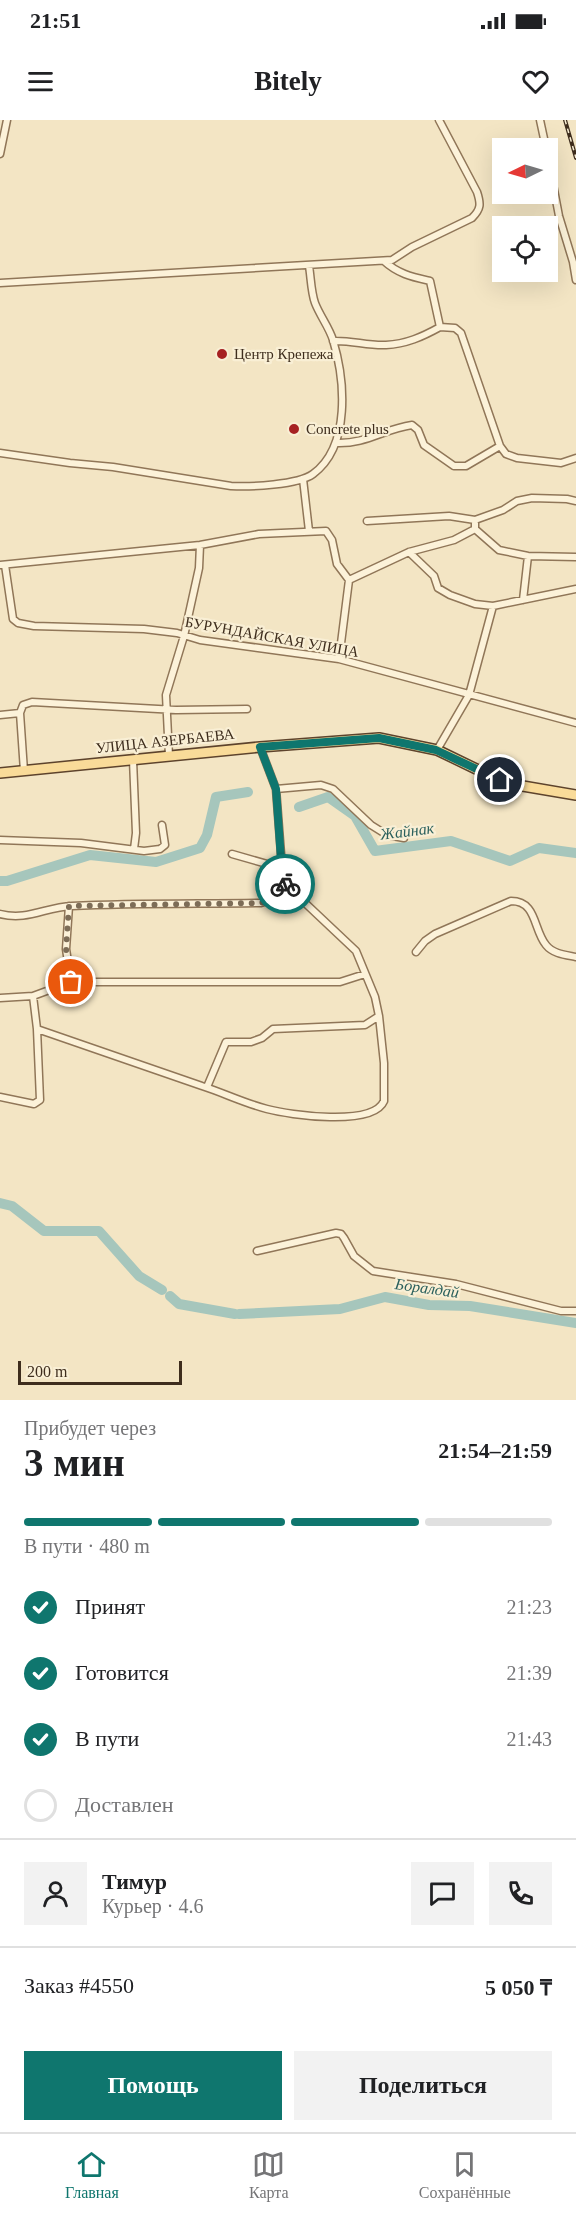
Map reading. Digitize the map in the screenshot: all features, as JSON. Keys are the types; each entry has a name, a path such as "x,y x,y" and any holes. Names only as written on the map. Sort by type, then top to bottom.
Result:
{"main road":[{"name":"УЛИЦА АЗЕРБАЕВА","path":"0,773 371,738 419,745 436,750 500,780 576,795"}],"street":[{"path":"0,154 8,120"},
{"path":"0,283 392,260 412,247 472,218 480,211 481,203 477,192 439,120"},
{"path":"540,120 544,138"},
{"path":"557,204 576,280"},
{"path":"384,261 401,273 430,281 440,327"},
{"path":"0,453 113,467 231,486 251,487 303,479 313,474 337,443 343,383 333,341 314,302 309,266"},
{"path":"333,341 347,340 384,346 417,340 440,327 455,328 461,333 500,446 506,454 517,458 561,463 576,458"},
{"path":"337,443 354,444 400,427 412,425 418,430 424,445 454,466 466,466 500,446"},
{"path":"303,479 309,531"},
{"path":"367,521 449,516 475,520 503,510 517,501 531,498 576,501"},
{"path":"475,520 476,529 499,550 528,556 576,557"},
{"path":"349,580 409,552 454,540 476,529"},
{"path":"3,565 200,545 259,534 326,531 332,540 337,564 349,580 339,659"},
{"path":"169,756 166,695 184,636 199,568 200,545"},
{"path":"409,552 434,576 438,588 474,604 493,606 576,589"},
{"path":"523,600 528,556"},
{"name":"БУРУНДАЙСКАЯ УЛИЦА","path":"3,565 13,619 18,624 144,629 339,659 576,723"},
{"path":"436,750 469,695 493,606"},
{"path":"24,771 20,713 23,705 32,702 246,709"},
{"path":"0,714 20,713"},
{"path":"37,1029 269,1110 344,1118 382,1107 384,1063 375,997 356,951 286,885 281,868 276,789 260,747"},
{"path":"133,760 136,833 134,849"},
{"path":"276,789 321,785 333,789 379,830 387,835 404,838"},
{"path":"0,840 160,849 165,847 162,825"},
{"path":"232,854 281,868"},
{"path":"0,914 10,917 26,917 69,906 261,903 274,899 286,885"},
{"path":"416,952 435,934 511,901 522,901 528,906 546,946 561,955 576,957"},
{"path":"69,906 66,949 71,982"},
{"path":"0,998 33,996 71,982 340,982 365,974"},
{"path":"0,1097 34,1104 40,1100 33,996"},
{"path":"207,1087 226,1042 251,1042 262,1038 273,1029 365,1025 379,1016"},
{"path":"257,1251 336,1233 344,1238 354,1256 373,1271 456,1284 561,1311 576,1311"}],"waterway":[{"name":"Жайнак","path":"0,881 7,881 90,855 156,862 200,848 207,835 216,797 248,792"},
{"name":"Жайнак","path":"299,807 328,797 355,816 375,851 451,841 510,861 539,848 576,853"},
{"name":"Боралдай","path":"0,1203 12,1206 44,1231 99,1231 139,1276 162,1290"},
{"name":"Боралдай","path":"170,1296 179,1304 235,1314"},
{"name":"Боралдай","path":"239,1314 340,1309 385,1297 429,1305 470,1306 576,1323"}],"railway":[{"path":"565,120 576,158"}],"way so far":[{"path":"71,982 66,949 69,906 261,903 274,899 285,884"}],"place":[{"name":"Центр Крепежа","path":"222,354"},
{"name":"Concrete plus","path":"294,429"}],"route":[{"path":"285,884 282,873 276,789 260,747 379,738 436,750 500,780"}]}
